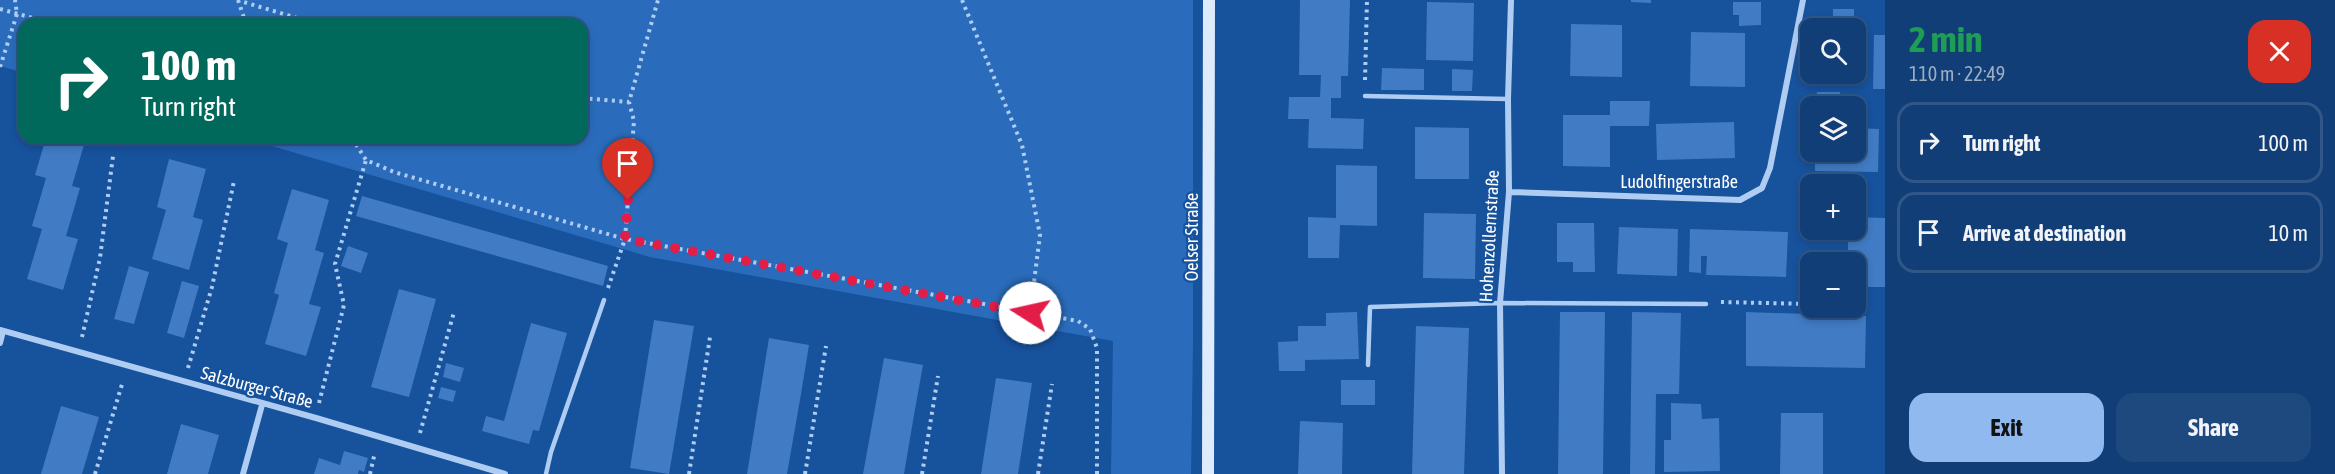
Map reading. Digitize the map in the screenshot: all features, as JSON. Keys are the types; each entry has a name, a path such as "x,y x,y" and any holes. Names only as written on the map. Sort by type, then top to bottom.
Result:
{"main road":[{"name":"Oelser Straße","path":"1208,474 1209,0"}],"street":[{"name":"Hohenzollernstraße","path":"1502,474 1500,303 1509,192 1508,99 1511,0"},
{"name":"Ludolfingerstraße","path":"1509,192 1740,200 1762,188 1770,168 1803,0"},
{"name":"Salzburger Straße","path":"2,331 262,405 316,418 505,474"},
{"path":"0,343 2,331"},
{"path":"243,474 262,405"}],"lane":[{"path":"1365,96 1508,99"},
{"path":"546,474 551,452 604,300"},
{"path":"1368,365 1370,307 1500,303 1706,304"}],"path":[{"path":"0,67 17,14 15,0"},
{"path":"238,0 244,18"},
{"path":"238,0 297,18"},
{"path":"604,300 625,239 634,121 628,102 658,0"},
{"path":"962,0 1022,145 1040,235 1030,313"},
{"path":"1365,96 1367,0"},
{"path":"0,9 32,18"},
{"path":"588,99 628,102"},
{"path":"356,144 366,160 394,172 625,239 1078,321 1090,328 1097,348 1097,474"},
{"path":"78,353 100,258 113,156"},
{"path":"316,418 344,305 334,264 366,160"},
{"path":"184,383 212,287 234,181"},
{"path":"1706,304 1716,302 1800,304"},
{"path":"416,448 454,312"},
{"path":"689,474 710,338"},
{"path":"805,474 826,346"},
{"path":"95,474 128,366"},
{"path":"922,474 938,376"},
{"path":"1038,474 1052,384"},
{"path":"370,474 379,437"}],"shaded area":[{"path":"0,0 1193,0 1191,474 1111,474 1113,341 650,257 265,144 588,144 588,18 18,18 18,71 0,66"}],"building":[{"path":"1300,0 1350,0 1348,76 1341,76 1341,98 1331,98 1331,118 1364,119 1363,149 1308,148 1309,119 1288,119 1289,97 1320,97 1321,75 1299,75"},
{"path":"1631,0 1651,0 1651,3 1631,2"},
{"path":"1427,2 1474,3 1473,61 1426,60"},
{"path":"1733,2 1761,2 1761,25 1739,26 1739,15 1733,15"},
{"path":"1833,9 1854,9 1854,18 1833,18"},
{"path":"1571,24 1622,25 1622,77 1570,76"},
{"path":"1691,32 1745,33 1745,87 1690,86"},
{"path":"1874,35 1885,35 1885,89 1873,89"},
{"path":"1382,68 1424,69 1424,90 1381,90"},
{"path":"1452,69 1473,70 1472,91 1452,91"},
{"path":"1817,92 1840,92 1840,96 1817,96"},
{"path":"1610,101 1650,101 1649,126 1610,126 1610,167 1563,166 1563,115 1610,115"},
{"path":"1734,122 1735,158 1657,160 1656,124"},
{"path":"1415,127 1469,128 1469,179 1415,179"},
{"path":"1866,128 1879,129 1878,172 1815,171 1815,162 1866,162"},
{"path":"44,144 84,144 72,186 80,188 66,236 78,239 63,290 27,279 42,229 32,226 46,178 35,175"},
{"path":"169,159 206,169 193,217 203,220 189,270 152,259 166,210 157,207"},
{"path":"1336,165 1377,166 1377,226 1340,225 1339,258 1308,258 1308,217 1336,218"},
{"path":"292,189 329,200 315,250 324,253 309,304 321,307 306,356 265,344 279,295 274,293 288,243 277,239"},
{"path":"362,196 608,266 603,286 356,216"},
{"path":"1424,213 1476,214 1475,279 1423,278"},
{"path":"1866,217 1885,218 1885,287 1866,287 1866,252 1848,252 1848,240 1866,240"},
{"path":"1557,223 1594,223 1595,272 1573,272 1573,262 1557,262"},
{"path":"1619,227 1678,229 1677,276 1617,274"},
{"path":"1690,229 1788,232 1786,277 1706,275 1707,256 1701,256 1701,273 1689,272"},
{"path":"348,246 368,253 361,273 341,266"},
{"path":"129,266 149,272 134,324 114,319"},
{"path":"182,281 199,286 184,338 167,333"},
{"path":"399,289 436,299 409,397 371,387"},
{"path":"1357,312 1359,359 1305,360 1305,371 1279,371 1278,342 1298,341 1298,326 1326,326 1326,313"},
{"path":"1560,312 1605,312 1603,474 1558,474"},
{"path":"1632,312 1681,313 1679,394 1656,394 1655,474 1630,474"},
{"path":"1746,312 1800,314 1800,318 1866,318 1865,368 1746,366"},
{"path":"654,320 694,326 669,474 630,468"},
{"path":"531,323 567,333 539,431 533,430 529,444 482,431 486,416 504,421"},
{"path":"1416,326 1469,328 1464,474 1412,474"},
{"path":"769,338 809,345 787,474 747,474"},
{"path":"884,358 923,365 904,474 863,474"},
{"path":"446,363 464,368 460,382 443,377"},
{"path":"996,378 1032,383 1018,474 981,474"},
{"path":"1341,380 1375,380 1375,405 1341,405"},
{"path":"441,387 456,391 453,402 438,398"},
{"path":"1671,403 1701,404 1702,419 1719,418 1720,471 1664,472 1664,440 1671,440"},
{"path":"61,406 99,417 82,474 41,474"},
{"path":"1781,413 1823,413 1823,474 1780,474"},
{"path":"1300,421 1343,423 1342,474 1298,474"},
{"path":"181,424 219,435 208,474 167,474"},
{"path":"344,451 368,458 364,472 359,470 358,474 314,474 319,458 340,465"}],"route":[{"path":"628,200 625,239 1030,313"}]}
